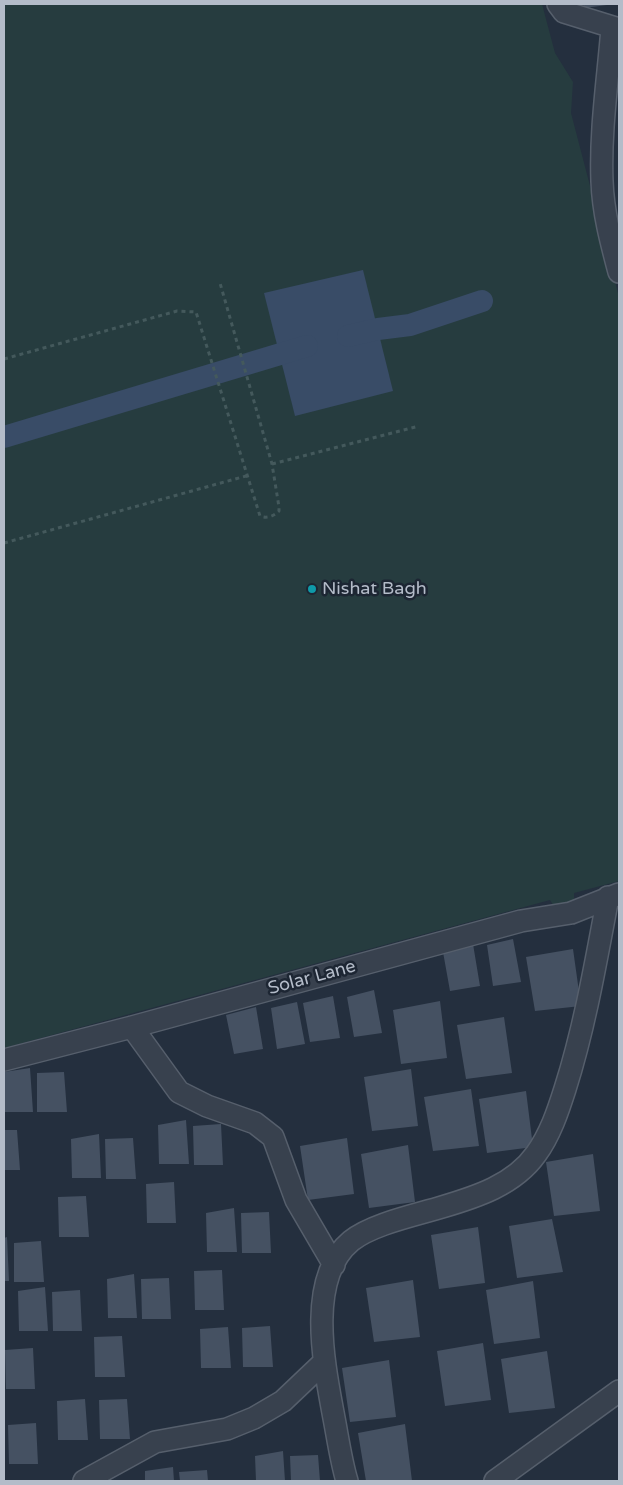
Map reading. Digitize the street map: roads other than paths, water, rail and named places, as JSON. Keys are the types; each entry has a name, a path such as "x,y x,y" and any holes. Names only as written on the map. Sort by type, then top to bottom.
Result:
{"street":[{"path":"558,4 564,12 616,28 603,143 602,182 605,216 619,272"},
{"path":"347,1481 323,1362 321,1342 325,1296 334,1265 341,1252 351,1241 400,1220 477,1197 506,1182 522,1170 536,1154 555,1119 572,1065 614,895"},
{"name":"Solar Lane","path":"4,1060 132,1028 521,921 571,913 614,895"},
{"path":"132,1028 179,1092 207,1106 255,1123 273,1137 296,1200 334,1265"},
{"path":"84,1481 155,1442 227,1428 254,1418 279,1404 323,1362"},
{"path":"495,1481 522,1474 619,1391"}],"water":[{"path":"363,270 393,391 295,416 264,293"}],"waterway":[{"path":"348,336 378,329 410,325 482,301"},
{"path":"4,437 307,346"}],"place":[{"name":"Nishat Bagh","path":"312,589"}]}
